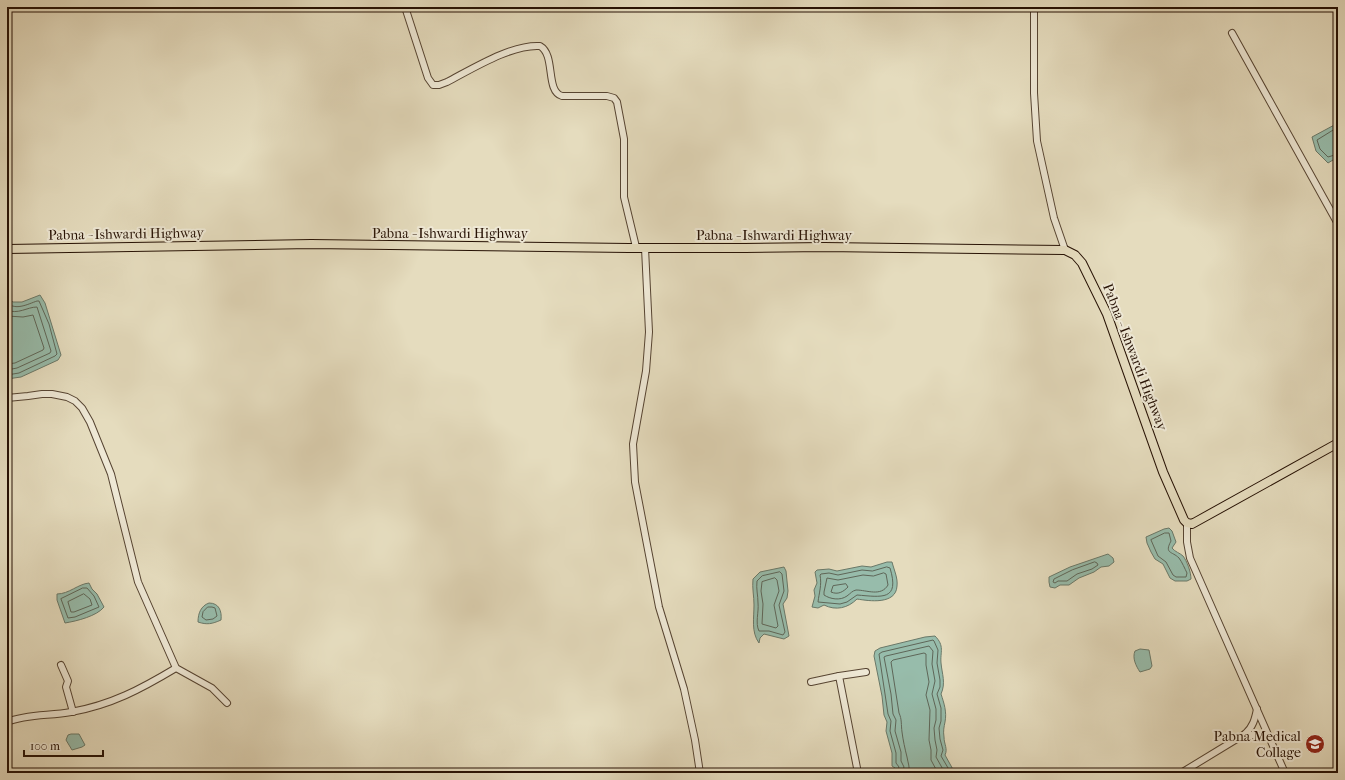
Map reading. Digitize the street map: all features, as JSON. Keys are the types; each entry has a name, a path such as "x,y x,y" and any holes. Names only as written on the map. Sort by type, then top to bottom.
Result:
{"main road":[{"name":"Pabna - Ishwardi Highway","path":"7,249 311,244 635,243 645,248 824,247 1065,250 1075,255 1082,263 1107,314 1163,472 1187,524"},
{"path":"1187,524 1192,524 1337,446"}],"street":[{"path":"405,7 428,78 433,85 438,86 508,52 535,46 543,48 546,52 554,88 557,94 562,96 607,96 616,99 618,102 624,139 624,196 635,243"},
{"path":"1034,7 1034,93 1036,141 1050,203 1065,250"},
{"path":"1232,33 1338,224"},
{"path":"645,248 649,332 646,371 633,444 635,482 659,607 684,689 695,740 700,773"},
{"path":"7,398 52,394 66,397 75,401 82,408 90,422 111,474 138,582 176,668 212,688 227,703"},
{"path":"1187,524 1187,542 1190,558 1285,773"},
{"path":"61,665 68,681 66,687 73,712"},
{"path":"7,722 20,718 73,712 105,704 132,694 176,668"},
{"path":"811,682 866,672"},
{"path":"839,676 858,773"},
{"path":"1181,773 1245,734 1250,729 1254,721 1257,709"},
{"path":"1245,734 1270,738"}],"water":[{"path":"1338,123 1338,157 1328,163 1316,151 1312,137"},
{"path":"40,295 45,303 61,355 58,360 21,377 7,379 7,298 13,302 22,302"},
{"path":"1169,528 1172,531 1176,542 1172,548 1183,556 1186,561 1191,579 1187,581 1175,581 1170,578 1163,564 1155,559 1147,543 1146,537"},
{"path":"1108,554 1113,558 1114,562 1109,566 1101,567 1069,585 1060,585 1055,588 1050,587 1049,577 1070,567"},
{"path":"892,562 896,574 897,586 892,596 887,599 875,601 857,599 850,605 842,608 833,608 824,605 818,608 812,607 815,596 814,590 817,583 815,572 817,570 829,569 837,571 862,566 871,567"},
{"path":"784,567 786,571 788,591 787,598 783,604 789,636 784,639 764,634 760,638 759,643 756,639 753,620 753,579 760,572"},
{"path":"89,583 104,607 97,613 65,623 57,600 57,594 61,594"},
{"path":"209,603 215,604 219,608 221,620 210,624 198,622 200,610"},
{"path":"935,636 941,646 943,682 941,694 946,715 944,731 946,749 945,755 955,773 893,773 895,768 892,766 892,753 886,731 887,722 884,715 882,696 874,656 875,651 880,648"},
{"path":"1140,649 1149,650 1152,666 1150,669 1140,672 1136,665 1134,656 1135,651"},
{"path":"79,734 85,745 72,750 66,740 68,735"}],"place":[{"name":"Pabna Medical Collage","path":"1315,744"}]}
